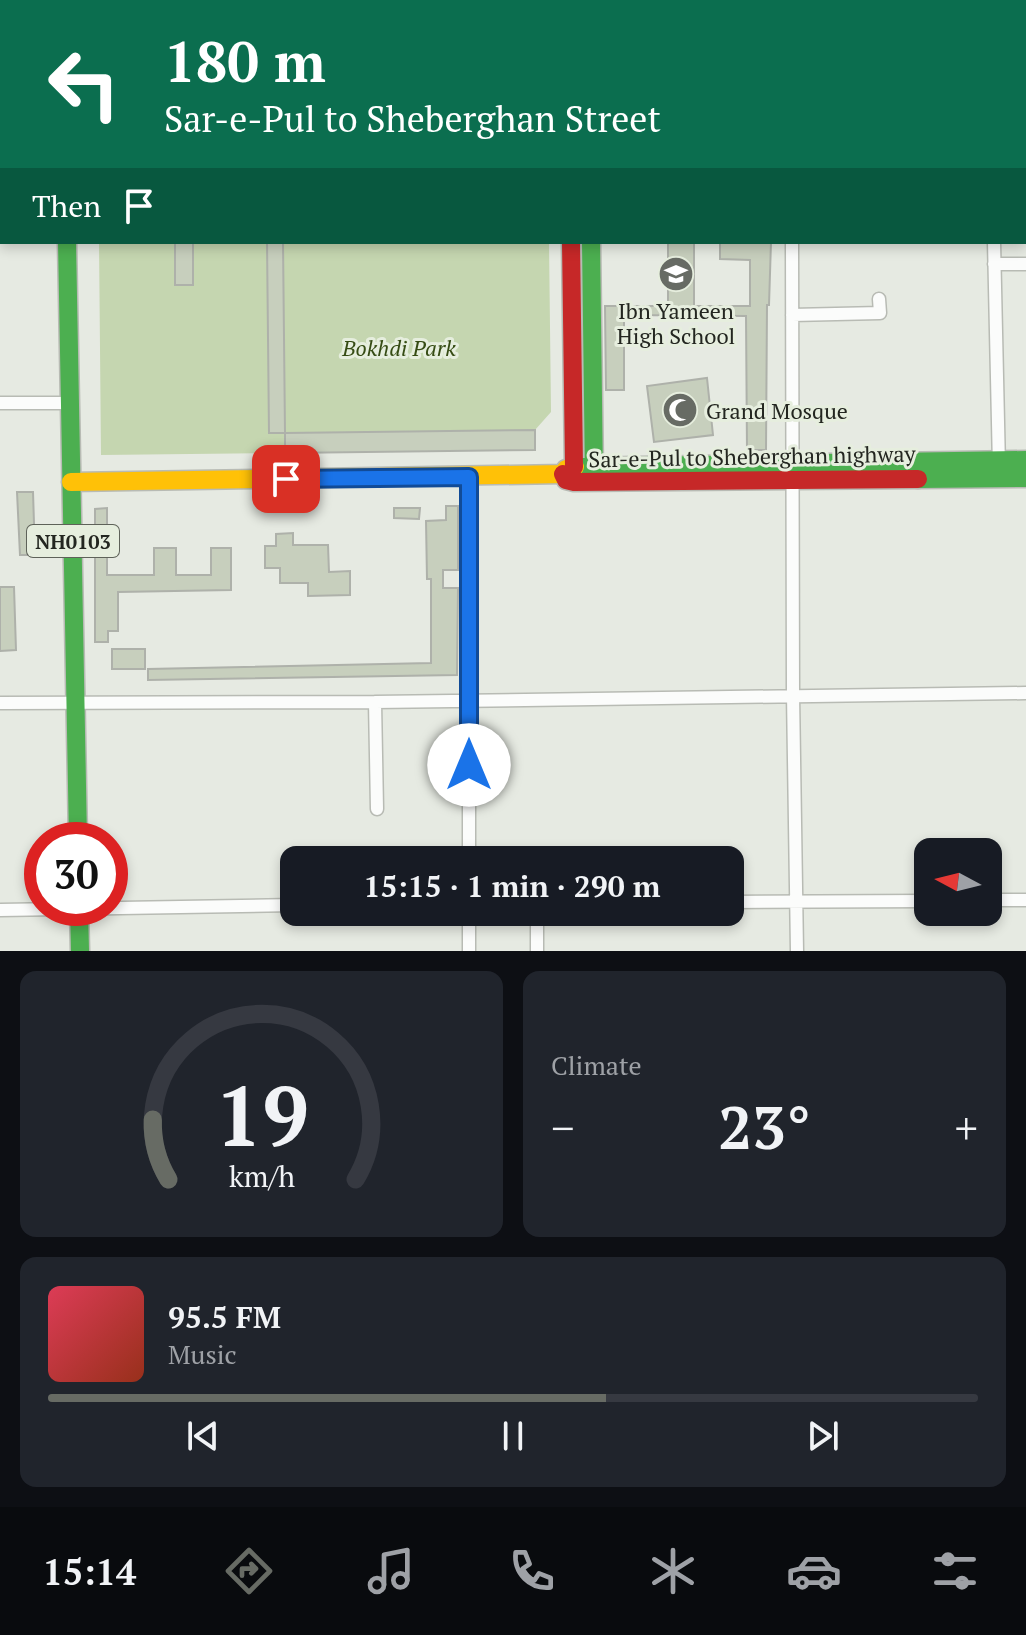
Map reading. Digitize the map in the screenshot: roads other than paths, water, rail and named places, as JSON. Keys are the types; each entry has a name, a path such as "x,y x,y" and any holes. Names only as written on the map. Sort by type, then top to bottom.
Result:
{"main road":[{"name":"NH0103","path":"67,244 78,822"},
{"path":"569,471 571,244"},
{"path":"591,244 594,474"},
{"name":"Sar-e-Pul to Sheberghan highway","path":"71,482 469,477 569,471 594,474 999,469 1026,460"},
{"name":"Sar-e-Pul to Sheberghan highway","path":"999,469 1026,478"},
{"path":"79,926 80,951"}],"street":[{"path":"792,244 797,951"},
{"path":"994,244 999,469"},
{"path":"994,264 1026,264"},
{"path":"792,315 880,313 879,299"},
{"path":"0,403 70,403"},
{"path":"469,477 469,846"},
{"path":"0,703 375,702 1026,693"},
{"path":"375,702 377,809"},
{"path":"1002,900 1026,900"},
{"path":"744,902 914,901"},
{"path":"128,908 280,905"},
{"path":"0,910 24,910"},
{"path":"469,926 469,951"},
{"path":"537,926 537,951"}],"place":[{"name":"Ibn Yameen High School","path":"676,274"},
{"name":"Grand Mosque","path":"680,410"}],"park label":[{"name":"Bokhdi Park","path":"399,347"}]}
